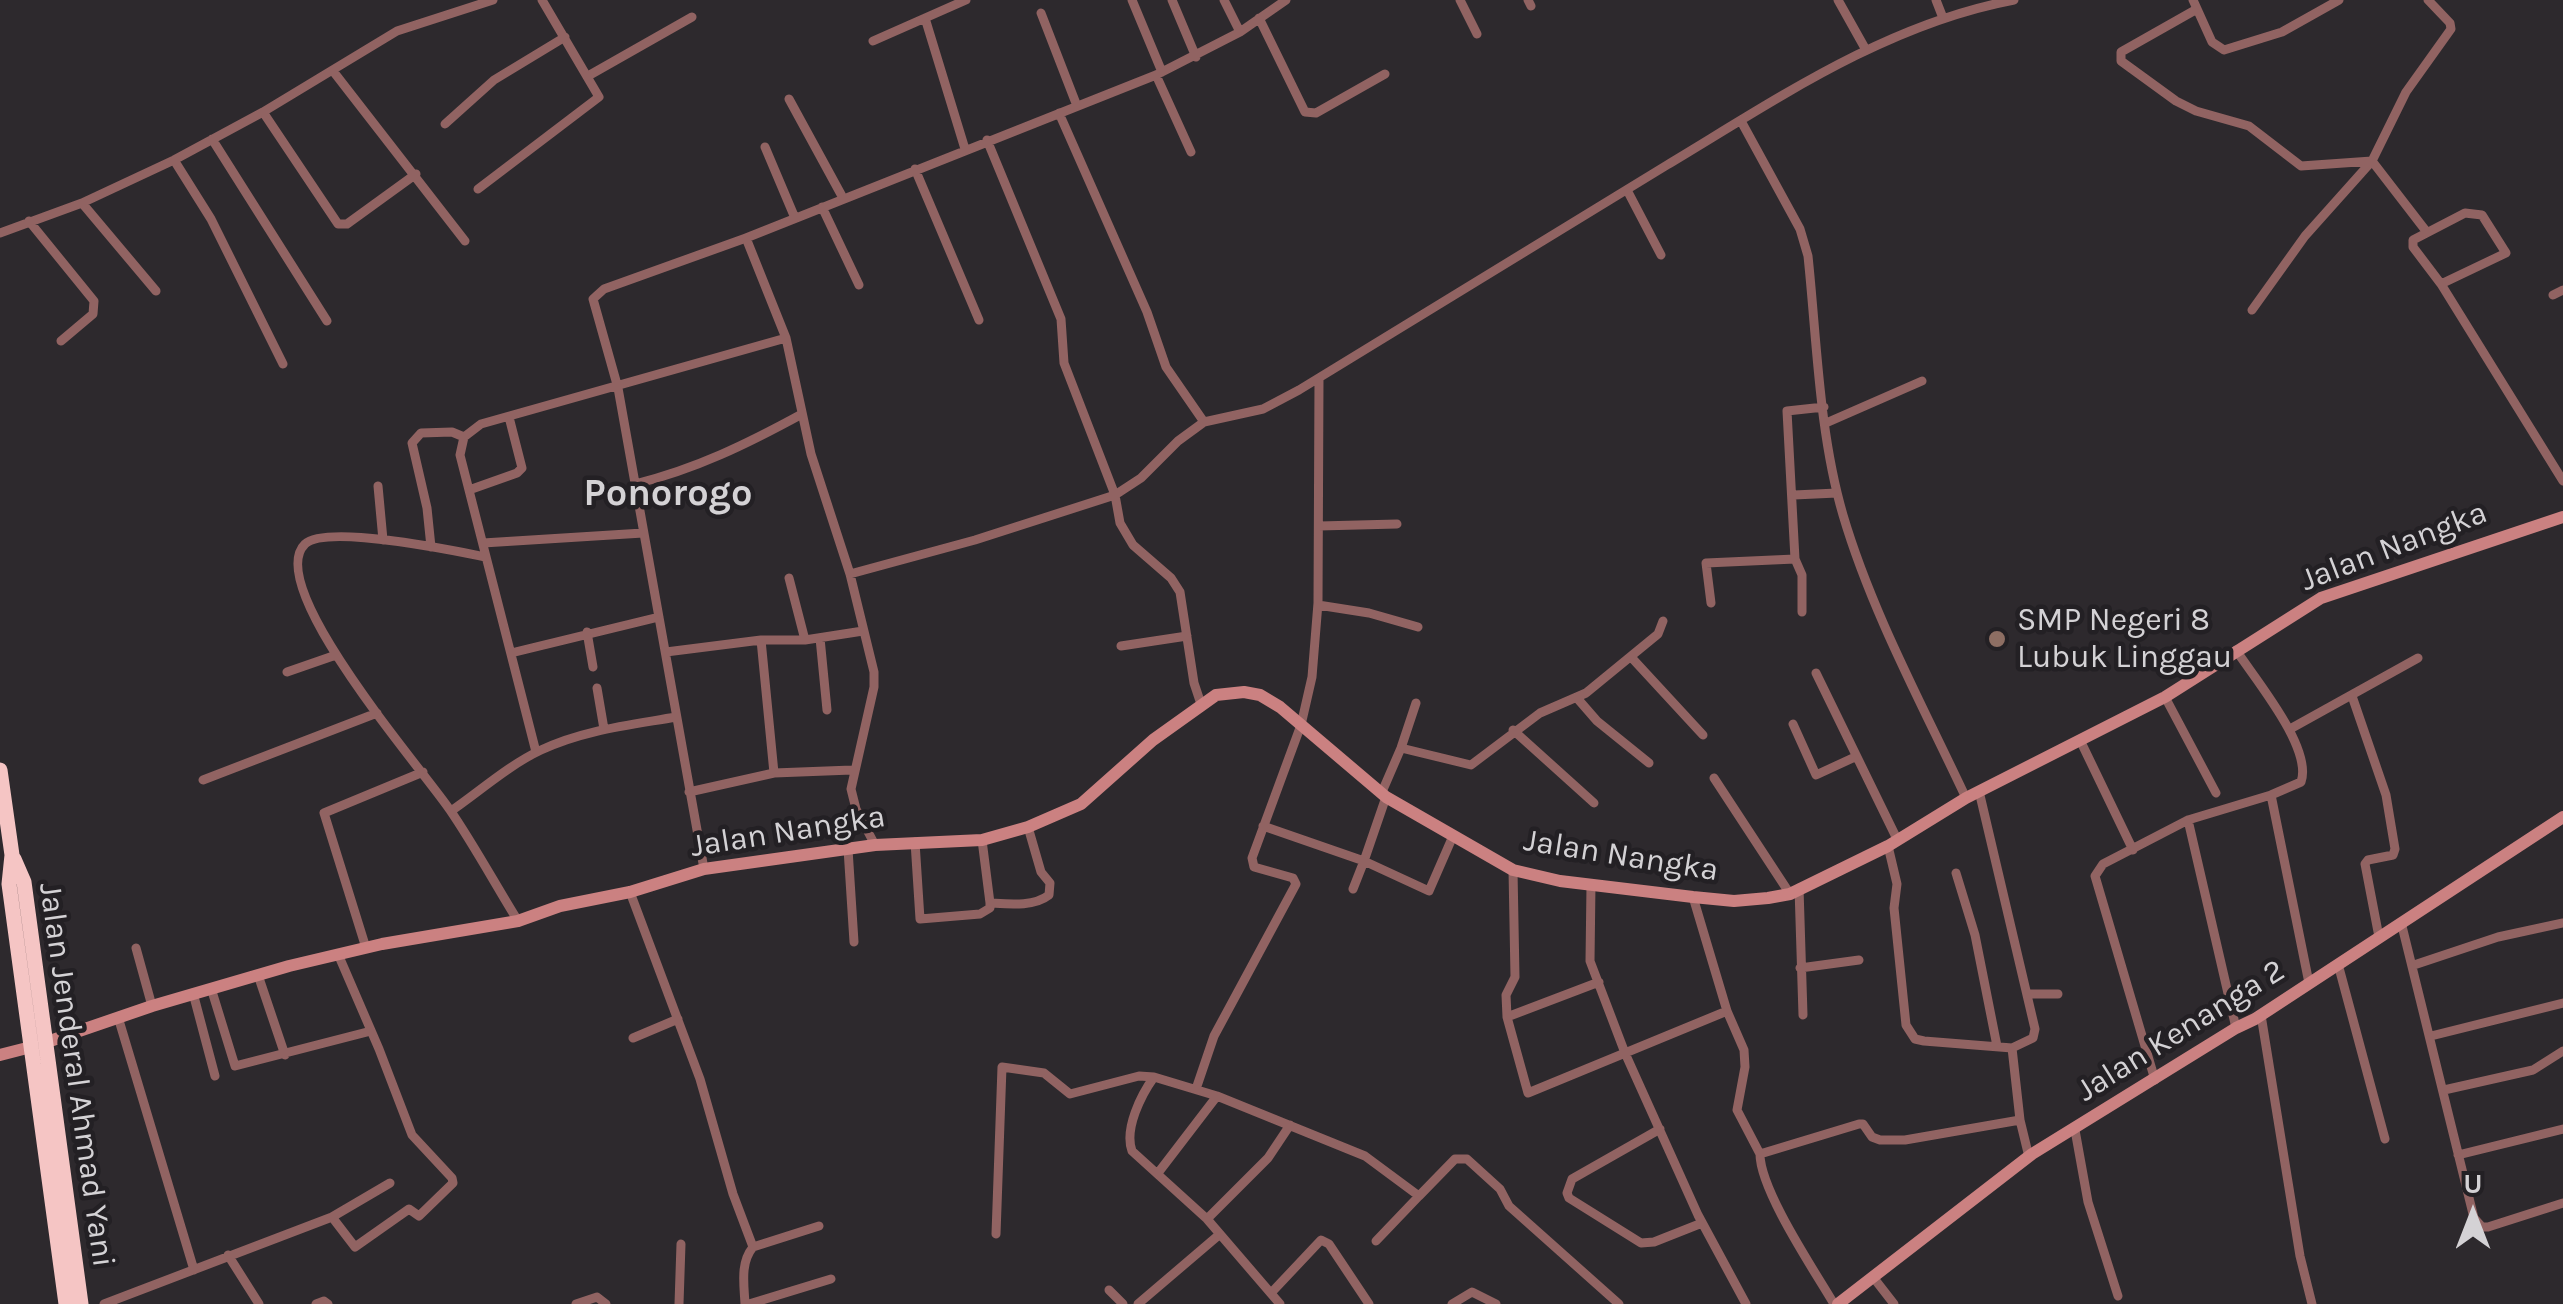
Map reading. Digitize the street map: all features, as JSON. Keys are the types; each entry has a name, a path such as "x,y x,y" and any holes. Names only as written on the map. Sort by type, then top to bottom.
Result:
{"highway":[{"name":"Jalan Jenderal Ahmad Yani","path":"0,770 12,855 9,884 24,938 81,1304"},
{"name":"Jalan Jenderal Ahmad Yani","path":"39,1044 66,1304"}],"street":[{"path":"0,233 82,203 174,160 408,26 493,0"},
{"path":"478,189 594,102 599,93 542,0"},
{"path":"873,41 966,0"},
{"path":"1132,0 1190,152"},
{"path":"1172,0 1196,57"},
{"path":"1224,0 1240,32"},
{"path":"704,869 618,388 593,299 598,292 746,238 1159,73 1240,32 1285,0"},
{"path":"1460,0 1477,34"},
{"path":"1838,0 1866,50"},
{"path":"1936,0 1942,18"},
{"path":"850,574 975,540 1114,495 1141,478 1178,441 1204,422 1264,409 1741,121 1866,50 1988,2 2014,0"},
{"path":"2252,310 2304,236 2372,161 2406,92 2452,28 2428,0"},
{"path":"2335,1 2282,32 2224,50 2212,42 2195,4 2121,52 2121,60 2176,101 2249,126 2301,166 2372,161"},
{"path":"1041,13 1076,106"},
{"path":"588,76 692,18"},
{"path":"924,18 965,149"},
{"path":"1259,18 1305,112 1316,112 1385,74"},
{"path":"445,124 494,80 565,37"},
{"path":"333,71 465,241"},
{"path":"789,99 843,198"},
{"path":"263,112 338,224 347,224 416,174"},
{"path":"1059,112 1147,312 1166,367 1204,422"},
{"path":"1741,121 1800,229 1808,256 1837,493 1868,583 1972,794 2028,994 2035,1036 2012,1048 1924,1042 1910,1034 1894,908 1897,884 1892,842 1816,673"},
{"path":"212,140 327,320"},
{"path":"987,140 1060,319 1064,363 1114,495 1125,535 1176,584 1201,704"},
{"path":"765,147 795,218"},
{"path":"174,160 211,219 284,364"},
{"path":"2372,161 2426,231"},
{"path":"915,169 980,320"},
{"path":"1627,190 1661,255"},
{"path":"82,203 156,291"},
{"path":"822,207 859,285"},
{"path":"2440,284 2504,256 2505,250 2485,218 2465,213 2426,231 2413,240 2413,246 2563,481"},
{"path":"28,221 94,301 94,314 61,341"},
{"path":"746,238 786,338 814,464 850,574 874,672 851,789 875,845"},
{"path":"536,752 460,455 464,437 481,424 786,338"},
{"path":"1196,1089 1214,1036 1296,884 1293,878 1252,864 1302,725 1312,676 1318,605 1319,378"},
{"path":"1826,423 1922,381"},
{"path":"1802,612 1788,411 1824,408"},
{"path":"635,484 712,460 802,414"},
{"path":"469,490 516,474 522,468 509,417"},
{"path":"431,547 427,508 412,443 421,432 435,430 464,437"},
{"path":"378,486 384,540"},
{"path":"1794,495 1837,493"},
{"name":"Jalan Nangka","path":"0,1055 258,975 366,948 518,921 560,906 630,892 704,869 875,845 982,840 1028,827 1091,798 1117,770 1201,704 1216,695 1244,692 1260,695 1302,725 1384,794 1513,870 1591,886 1734,901 1794,891 1892,842 1972,794 2165,697 2321,598 2563,516"},
{"path":"1319,526 1397,524"},
{"path":"483,543 644,533"},
{"path":"486,557 334,536 314,538 299,554 308,606 336,655 451,810 518,921"},
{"path":"1710,603 1706,563 1796,560"},
{"path":"789,578 805,640"},
{"path":"1318,605 1369,613 1418,628"},
{"path":"511,653 660,617"},
{"path":"1401,748 1471,765 1540,713 1577,698 1662,629 1663,621"},
{"path":"666,652 863,631"},
{"path":"588,632 594,667"},
{"path":"1121,646 1187,636"},
{"path":"820,638 827,710"},
{"path":"760,640 774,774"},
{"path":"2155,1080 2096,883 2098,866 2188,820 2301,782 2304,775 2290,729 2236,650"},
{"path":"287,672 336,655"},
{"path":"1631,656 1704,735"},
{"path":"2290,729 2418,658"},
{"path":"597,688 604,730"},
{"path":"2352,696 2386,796 2395,851 2365,864 2379,937"},
{"path":"2165,697 2216,793"},
{"path":"1577,698 1597,721 1649,763"},
{"path":"1354,888 1416,703"},
{"path":"203,780 377,713"},
{"path":"451,810 536,752 578,735 676,718"},
{"path":"1793,724 1816,776 1856,758"},
{"path":"1514,730 1594,804"},
{"path":"2080,740 2132,850"},
{"path":"690,792 774,774 852,770"},
{"path":"366,948 324,813 422,772"},
{"path":"1714,778 1794,891 1803,1015"},
{"path":"2271,795 2309,983"},
{"name":"Jalan Kenanga 2","path":"1836,1304 2029,1157 2261,1015 2563,816"},
{"path":"2188,820 2236,1028"},
{"path":"1263,826 1364,861 1429,891 1453,836"},
{"path":"990,903 1018,904 1043,900 1049,895 1050,883 1041,872 1028,827"},
{"path":"914,842 920,919 986,912 990,903 982,840"},
{"path":"848,848 854,942"},
{"path":"1513,870 1515,977 1506,995 1507,1017 1528,1093 1727,1011"},
{"path":"1956,873 1974,935 1997,1046"},
{"path":"1591,886 1588,952 1598,982 1625,1053 1702,1222 1746,1304"},
{"path":"630,892 678,1019 753,1247 744,1265 747,1304 831,1279"},
{"path":"1692,897 1727,1011 1744,1050 1738,1110 1782,1213 1836,1304"},
{"path":"2401,922 2474,1218 2482,1226 2563,1203"},
{"path":"2414,965 2498,937 2563,923"},
{"path":"136,948 152,1006"},
{"path":"336,1215 355,1247 410,1209 420,1216 453,1184 452,1178 412,1135 338,954"},
{"path":"1800,968 1859,960"},
{"path":"2338,964 2385,1139"},
{"path":"258,975 285,1055"},
{"path":"1507,1017 1598,982"},
{"path":"211,988 235,1066 371,1030"},
{"path":"193,993 215,1076"},
{"path":"2028,994 2058,994"},
{"path":"2431,1036 2563,1002"},
{"path":"2261,1015 2300,1256 2312,1304"},
{"path":"118,1017 194,1270"},
{"path":"633,1038 678,1019"},
{"path":"2012,1048 2020,1120 2029,1157"},
{"path":"2444,1090 2533,1070 2563,1051"},
{"path":"996,1234 1002,1067 1044,1073 1070,1094 1139,1076 1196,1089 1365,1156 1419,1196"},
{"path":"1154,1077 1140,1103 1129,1141 1132,1150 1206,1219 1276,1300 1321,1240 1329,1244 1369,1304"},
{"path":"1158,1173 1217,1096"},
{"path":"1760,1154 1858,1124 1863,1124 1872,1137 1895,1141 2020,1120"},
{"path":"1206,1219 1268,1158 1290,1126"},
{"path":"1660,1129 1572,1179 1566,1187 1569,1198 1641,1243 1654,1242 1702,1222"},
{"path":"2074,1130 2088,1202 2118,1296"},
{"path":"2458,1155 2563,1130"},
{"path":"1376,1241 1455,1159 1468,1159 1500,1189 1509,1206 1619,1304"},
{"path":"104,1304 336,1215 390,1183"},
{"path":"753,1247 819,1226"},
{"path":"1138,1304 1220,1234"},
{"path":"679,1304 681,1244"},
{"path":"228,1255 258,1304"},
{"path":"1874,1277 1894,1304"},
{"path":"1109,1290 1123,1304"},
{"path":"1452,1304 1472,1292 1496,1304"},
{"path":"576,1304 592,1297 606,1304"},
{"path":"316,1304 328,1304"}],"place":[{"name":"SMP Negeri 8 Lubuk Linggau","path":"1997,639"}],"district":[{"name":"Ponorogo","path":"668,494"}]}
